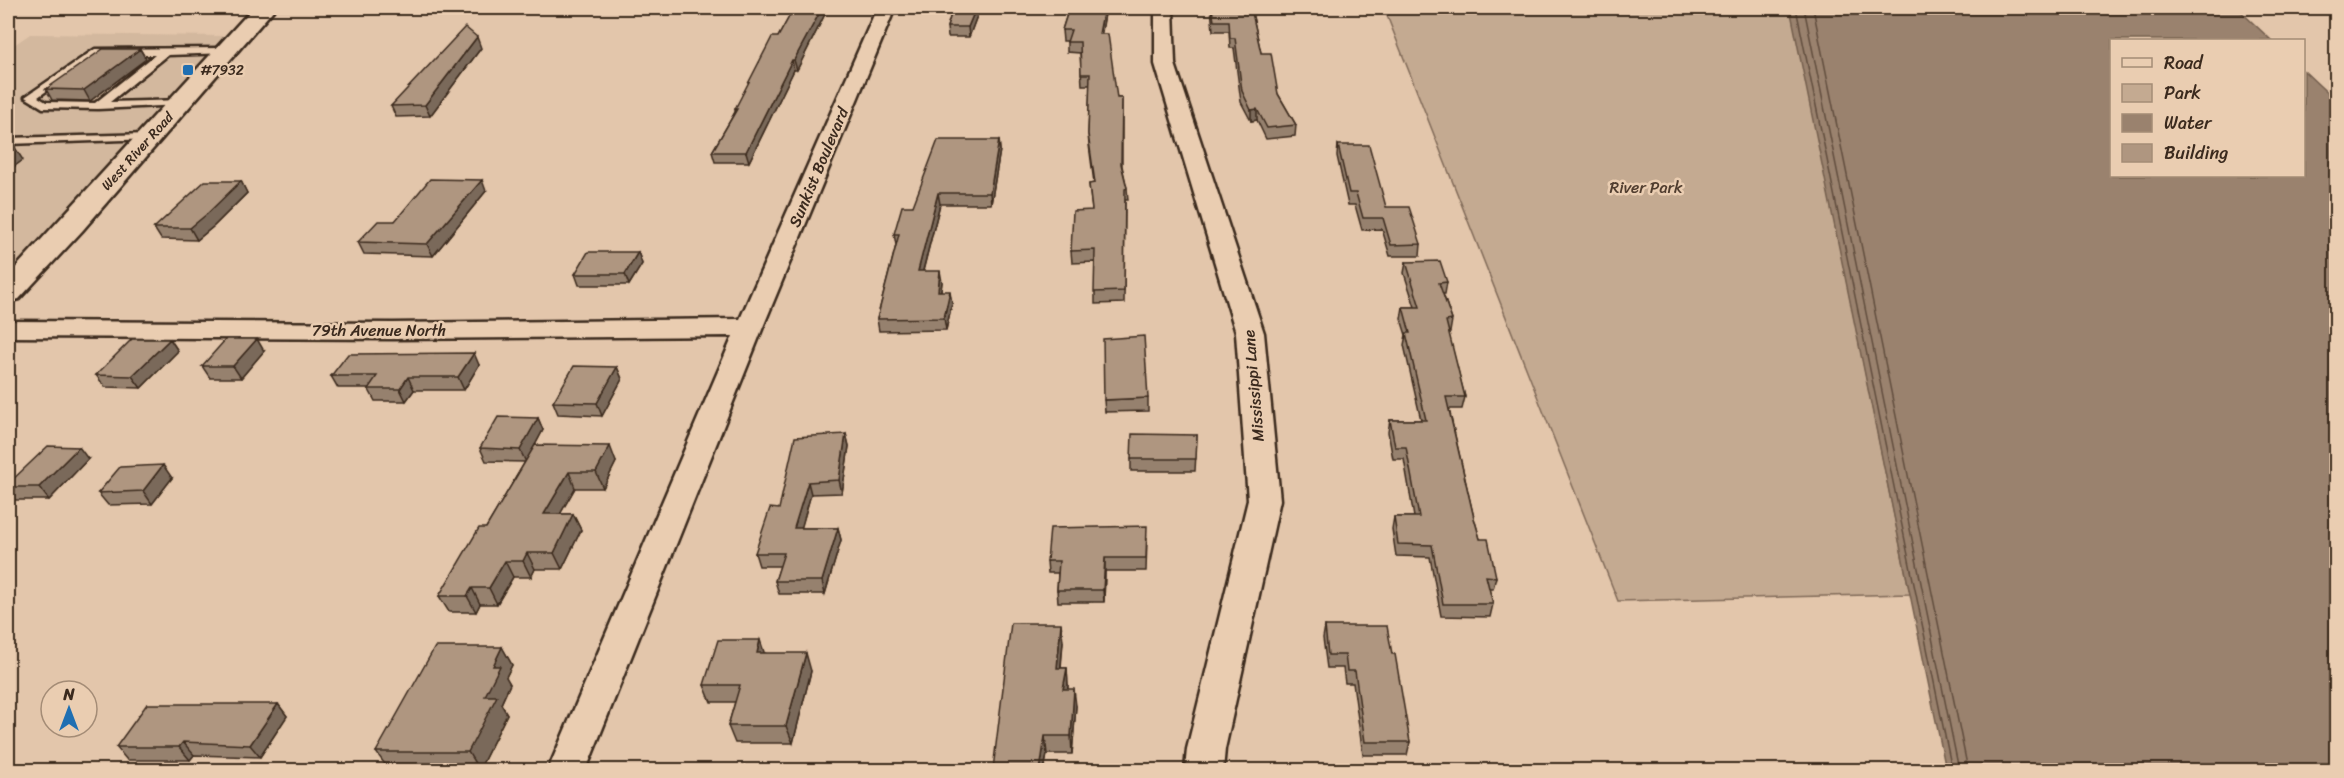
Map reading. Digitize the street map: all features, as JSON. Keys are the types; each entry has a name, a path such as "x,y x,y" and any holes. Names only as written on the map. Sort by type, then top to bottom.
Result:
{"street":[{"name":"West River Road","path":"8,293 264,8"},
{"name":"Sunkist Boulevard","path":"567,771 750,327 886,8"},
{"name":"Mississippi Lane","path":"1164,8 1165,63 1250,333 1264,500 1206,749 1204,771"},
{"name":"79th Avenue North","path":"8,329 393,331 750,327"}],"lane":[{"path":"181,102 98,106 43,105 31,97 95,52 225,51"},
{"path":"98,106 165,52"},
{"path":"8,141 150,137"}],"shaded area":[{"path":"30,34 227,36 8,275 8,49"}],"green space":[{"name":"River Park","path":"1384,8 1791,8 1910,594 1618,601"}],"water":[{"path":"1790,8 2237,8 2270,39 2110,39 2110,177 2305,177 2305,72 2336,101 2336,770 1946,770"}],"building":[{"path":"794,8 822,8 792,60 746,152 712,152 737,109 735,109 772,37 778,37"},
{"path":"953,8 976,8 968,27 947,27"},
{"path":"1069,8 1104,8 1099,34 1108,34 1117,98 1122,98 1121,164 1127,188 1125,189 1124,291 1094,292 1095,250 1071,251 1073,211 1092,210 1089,184 1095,183 1088,134 1090,74 1081,74 1080,42 1067,42 1071,30 1062,30"},
{"path":"1212,8 1251,8 1261,53 1271,53 1278,94 1296,125 1267,128 1257,109 1251,110 1242,91 1235,38 1230,38 1229,21 1214,21"},
{"path":"465,27 477,37 425,105 391,106"},
{"path":"103,49 140,49 84,90 46,89"},
{"path":"938,140 999,140 990,193 938,193 918,271 940,271 938,291 950,291 944,318 877,319 899,234 894,234 902,206 913,206"},
{"path":"1338,145 1369,145 1386,207 1409,207 1421,244 1391,245 1383,218 1363,218 1356,193 1349,193"},
{"path":"430,179 482,180 427,244 358,242 378,221 395,221"},
{"path":"205,181 241,181 190,228 154,228"},
{"path":"588,252 638,252 625,274 575,274"},
{"path":"1440,261 1447,282 1439,283 1452,320 1446,321 1465,397 1446,397 1480,539 1488,539 1496,577 1486,576 1493,604 1443,604 1432,545 1398,544 1394,517 1419,517 1406,447 1395,447 1390,420 1426,420 1406,333 1410,333 1403,307 1420,307 1406,262"},
{"path":"1144,336 1148,398 1104,400 1103,339"},
{"path":"132,339 170,339 132,376 96,375"},
{"path":"226,339 257,339 233,366 202,366"},
{"path":"474,353 458,377 408,377 400,389 368,389 377,376 331,376 348,354"},
{"path":"574,366 617,367 597,403 553,402"},
{"path":"498,417 538,418 520,450 480,448"},
{"path":"846,434 839,480 808,482 794,528 838,528 822,581 775,581 784,553 755,553 770,508 779,509 795,437"},
{"path":"1132,434 1197,435 1196,459 1131,459"},
{"path":"535,445 610,446 596,472 569,472 544,514 573,514 554,553 527,553 523,561 505,561 489,588 472,588 467,596 439,596 479,528 486,528"},
{"path":"48,446 79,447 39,487 8,487 8,484"},
{"path":"163,465 143,491 98,493 120,467"},
{"path":"1147,526 1146,558 1105,558 1103,590 1057,590 1059,561 1047,561 1050,528"},
{"path":"1011,623 1061,623 1057,668 1067,668 1063,689 1074,689 1071,736 1045,736 1040,771 986,771 986,769 993,769"},
{"path":"1325,626 1387,626 1392,654 1395,654 1410,742 1365,742 1355,671 1347,671 1345,655 1328,655"},
{"path":"718,640 760,640 757,653 806,653 786,726 728,726 740,685 704,685"},
{"path":"435,647 502,647 493,666 500,666 485,696 497,696 468,752 376,752"},
{"path":"147,704 278,704 250,745 183,742 179,747 116,747"},
{"path":"717,769 755,771 717,771"}],"place":[{"name":"#7932","path":"188,70"}]}
